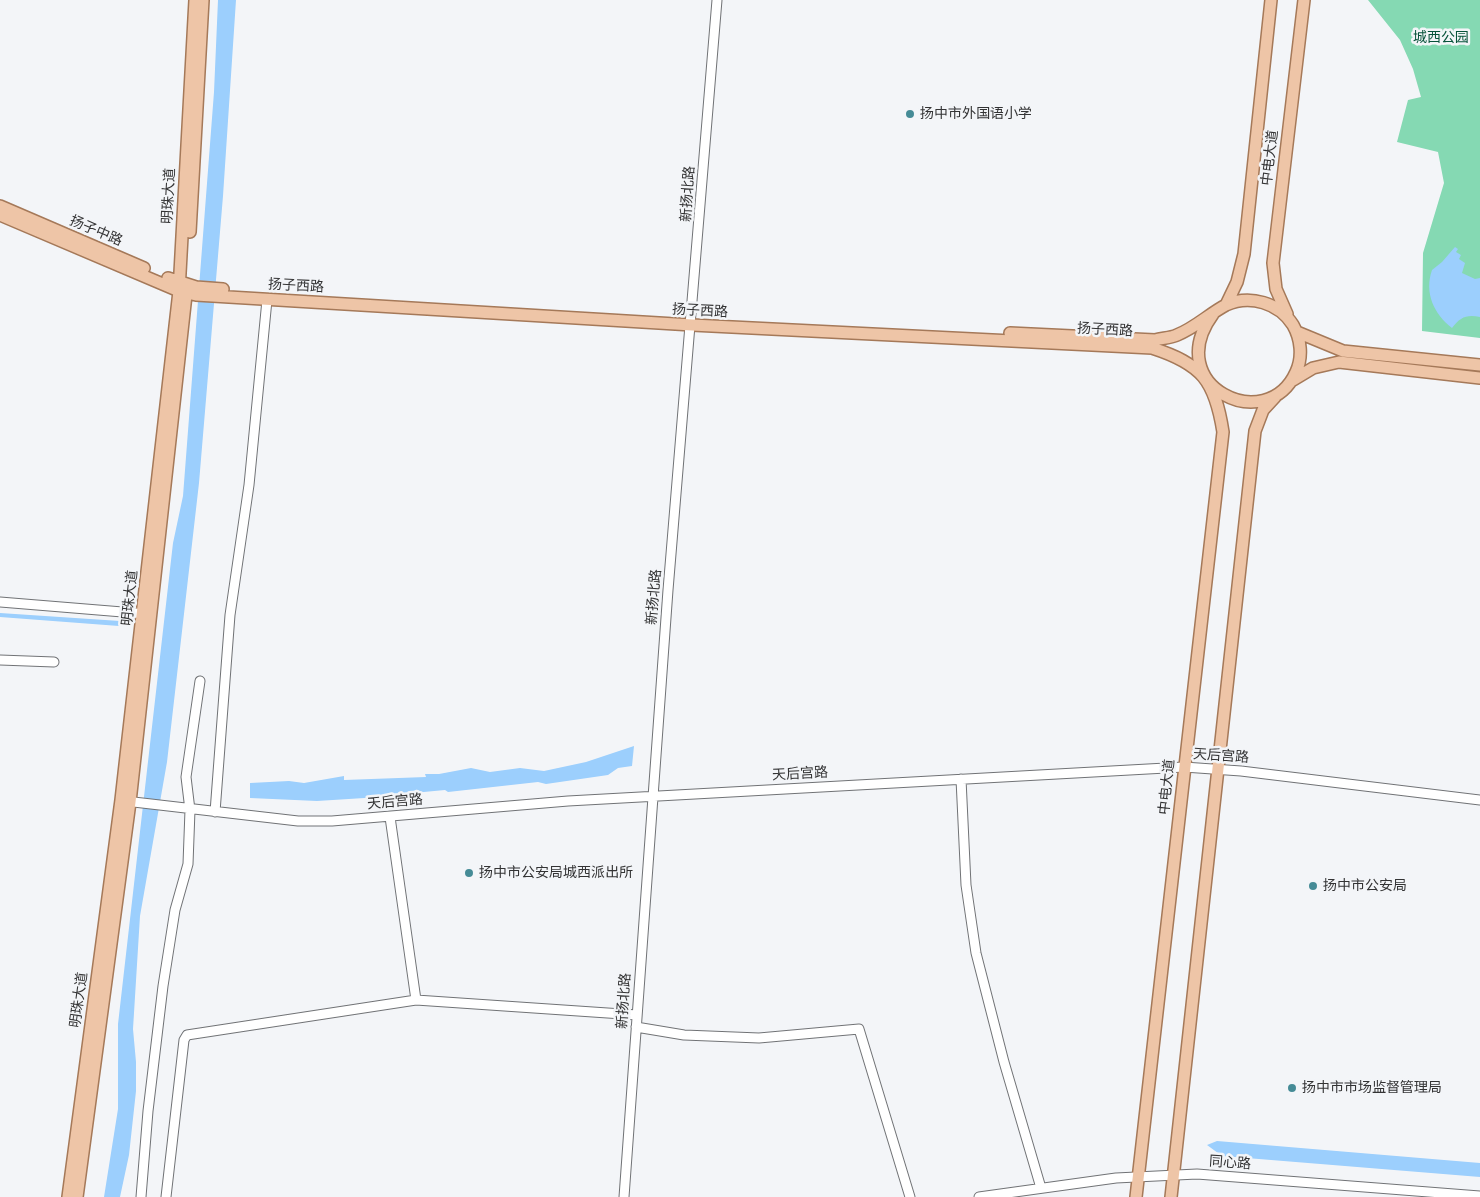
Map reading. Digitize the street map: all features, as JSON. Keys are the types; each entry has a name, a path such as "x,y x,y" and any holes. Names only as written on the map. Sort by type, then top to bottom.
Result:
{"main road":[{"name":"明珠大道","path":"187,289 195,0"},
{"name":"明珠大道","path":"77,1197 129,802 148,614 187,289 203,0"},
{"name":"中电大道","path":"1226,305 1237,282 1244,254 1271,0"},
{"name":"中电大道","path":"1288,318 1276,288 1273,263 1304,0"},
{"name":"扬子中路","path":"0,206 187,289"},
{"name":"扬子中路","path":"0,215 187,289"},
{"name":"扬子西路","path":"187,289 267,300 1152,348 1178,356 1210,383"},
{"name":"扬子西路","path":"222,293 692,322 1155,340 1176,336 1213,314"},
{"path":"1171,1197 1255,431 1263,410 1288,384 1296,373 1300,359 1300,345 1297,332 1288,318 1276,307 1260,301 1242,300 1226,305 1213,314 1204,327 1199,341 1198,356 1202,371 1210,383 1220,393 1234,400 1249,402 1264,400 1278,394"},
{"path":"1297,332 1344,351 1480,365"},
{"path":"1288,384 1306,372 1339,362 1480,378"},
{"name":"中电大道","path":"1136,1197 1223,432 1219,404 1210,383"},
{"name":"明珠大道","path":"68,1197 129,802"}],"street":[{"name":"新扬北路","path":"624,1197 653,796 717,0"},
{"path":"215,812 230,615 249,485 267,300"},
{"path":"0,602 148,614"},
{"path":"0,660 54,662"},
{"path":"141,1197 148,1111 163,986 175,910 188,864 190,810 186,776 200,680"},
{"name":"天后宫路","path":"129,802 298,821 390,817 568,801 1184,767 1217,768 1480,800"},
{"path":"961,779 966,885 976,953 1004,1062 1040,1188"},
{"path":"390,817 416,1000"},
{"path":"166,1197 184,1040 187,1035 416,1000 637,1015"},
{"path":"636,1028 684,1035 759,1038 859,1029 910,1197"},
{"name":"同心路","path":"979,1197 1139,1176 1174,1174 1197,1174 1480,1196"}],"green space":[{"name":"城西公园","path":"1368,0 1480,0 1480,338 1422,331 1423,253 1444,183 1438,152 1397,142 1408,100 1421,97 1413,69 1400,40"}],"water":[{"path":"218,0 236,0 223,196 199,483 167,762 140,916 133,1029 136,1091 129,1155 120,1197 104,1197 118,1109 118,1024 173,543 183,496 214,92"},
{"path":"1455,247 1458,249 1456,252 1461,255 1459,259 1465,263 1462,273 1475,279 1480,278 1480,317 1464,317 1452,328 1436,310 1429,287 1432,270"},
{"path":"0,613 120,621 122,624 119,626 0,617"},
{"path":"634,746 632,766 618,768 608,775 546,784 538,782 448,792 445,790 413,793 412,795 317,801 250,798 250,783 289,781 304,783 344,776 344,780 426,777 425,774 439,774 471,768 490,772 520,768 544,771 586,762"},
{"path":"1217,1141 1480,1163 1480,1177 1222,1156 1207,1145"}],"place":[{"name":"扬中市外国语小学","path":"910,114"},
{"name":"扬中市公安局城西派出所","path":"469,873"},
{"name":"扬中市公安局","path":"1313,886"},
{"name":"扬中市市场监督管理局","path":"1292,1088"}]}
